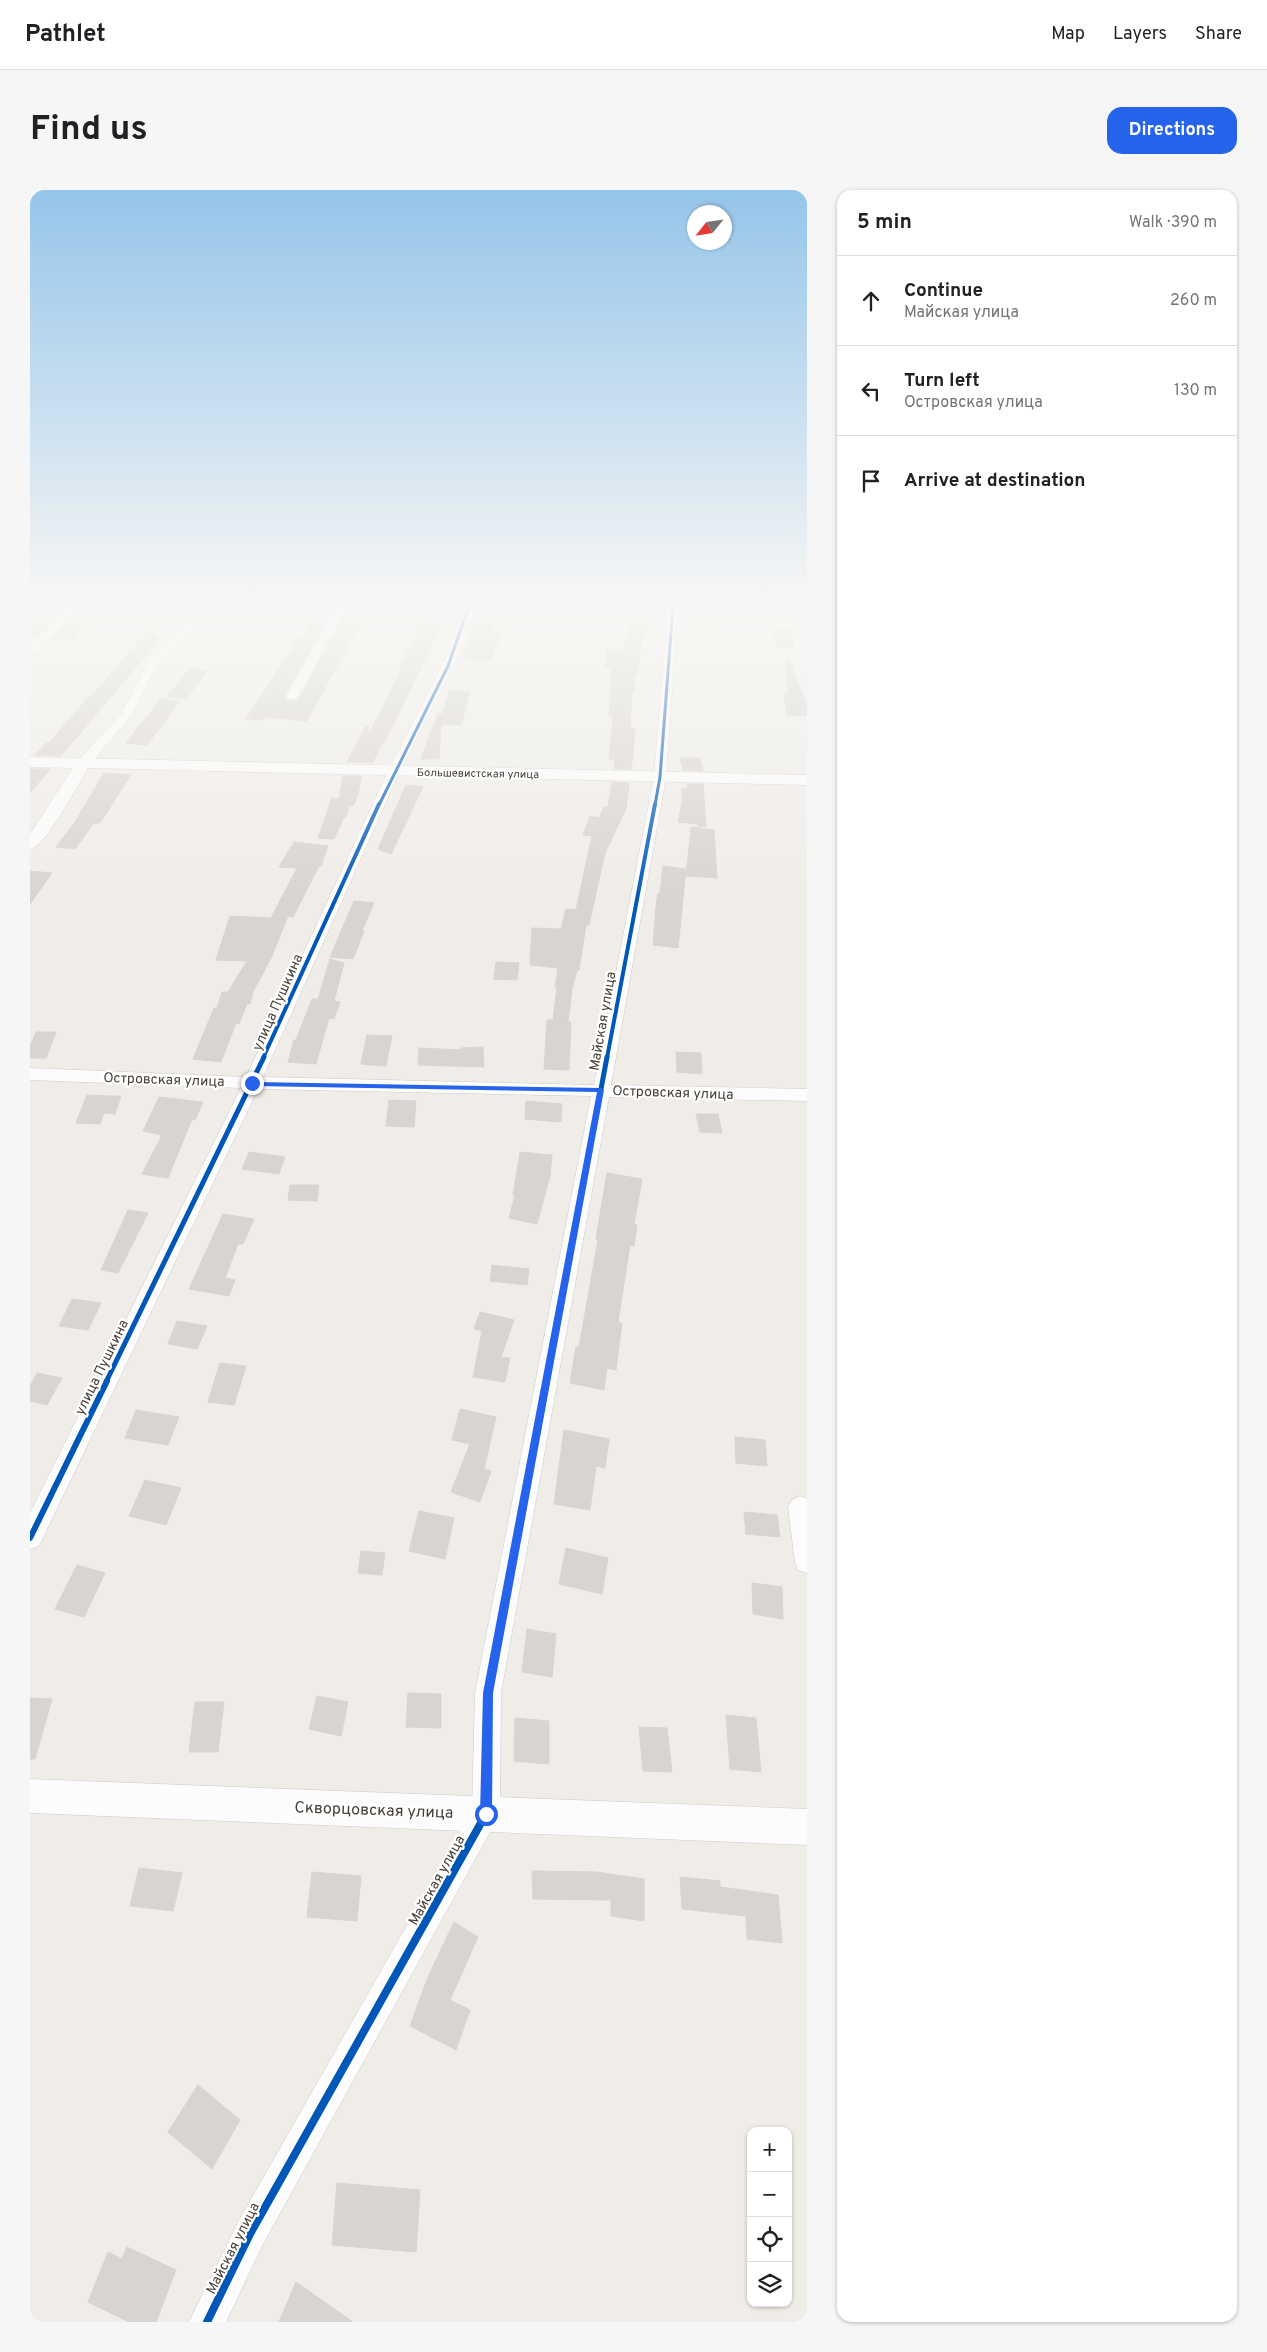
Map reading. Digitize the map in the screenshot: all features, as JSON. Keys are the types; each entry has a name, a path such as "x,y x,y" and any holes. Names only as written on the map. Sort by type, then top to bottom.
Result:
{"street":[{"path":"30,845 43,829 83,764 126,715 131,705"},
{"name":"улица Пушкина","path":"30,1538 252,1083 394,771 428,705"},
{"name":"Майская улица","path":"207,2322 250,2234 486,1814 488,1693 660,777 665,705"},
{"name":"Большевистская улица","path":"30,762 807,780"},
{"name":"Островская улица","path":"30,1074 252,1083 807,1095"},
{"path":"800,1507 807,1562"},
{"name":"Скворцовская улица","path":"30,1796 807,1827"}],"building":[{"path":"81,705 104,705 61,756 35,755 46,743 49,743"},
{"path":"156,705 177,705 147,745 126,743"},
{"path":"255,705 316,705 307,721 266,717 264,720 246,719"},
{"path":"384,705 402,705 373,762 347,762 366,726 369,727 368,737"},
{"path":"445,705 466,705 461,725 441,724 439,759 421,759 438,713 442,715"},
{"path":"610,705 631,705 630,728 635,729 630,769 614,769 615,760 609,760 613,716 609,716"},
{"path":"786,705 807,705 807,716 787,715"},
{"path":"680,758 700,758 703,771 683,770"},
{"path":"30,769 50,769 30,793"},
{"path":"104,773 131,775 100,823 94,823 75,849 56,847 75,822"},
{"path":"343,776 361,776 358,795 353,806 349,806 346,817 344,817 334,839 318,838 332,798 339,799"},
{"path":"612,782 629,783 626,809 605,853 589,925 586,925 579,970 577,970 572,989 568,1022 571,1022 569,1070 544,1069 547,1020 553,1020 558,968 530,965 532,928 561,929 566,909 576,910 592,836 583,835 590,816 599,818 604,807 608,807"},
{"path":"687,784 703,784 706,826 698,827 697,824 678,822 682,803 682,788 688,789"},
{"path":"406,785 423,787 391,854 378,849"},
{"path":"691,827 714,830 717,878 686,876"},
{"path":"294,842 328,846 321,866 319,866 293,917 288,916 271,958 253,992 250,1004 247,1004 239,1024 236,1023 221,1062 193,1059 214,1008 217,1008 222,992 228,992 247,961 216,960 230,916 271,918 297,868 279,867"},
{"path":"663,866 686,869 678,948 653,945 656,907 658,893 660,894"},
{"path":"30,871 52,873 30,904"},
{"path":"354,901 374,903 353,959 330,957"},
{"path":"330,959 344,963 334,1001 340,1002 334,1019 329,1018 316,1064 288,1062 294,1040 296,1040 312,999 318,999"},
{"path":"496,962 519,963 517,980 494,979"},
{"path":"36,1032 56,1032 46,1058 30,1058 30,1046"},
{"path":"367,1035 392,1036 386,1066 361,1064"},
{"path":"483,1047 484,1067 418,1065 419,1048 461,1050 461,1048"},
{"path":"676,1052 701,1053 702,1074 677,1072"},
{"path":"87,1095 121,1096 115,1114 104,1113 100,1124 76,1123"},
{"path":"159,1097 203,1102 195,1120 192,1119 168,1178 142,1174 162,1135 143,1131"},
{"path":"389,1100 416,1101 414,1127 386,1126"},
{"path":"526,1101 562,1104 561,1122 525,1119"},
{"path":"696,1114 718,1114 722,1133 700,1132"},
{"path":"249,1152 285,1157 279,1174 242,1169"},
{"path":"520,1152 552,1155 550,1176 537,1224 509,1218 515,1195 513,1195"},
{"path":"607,1173 642,1179 634,1224 637,1225 634,1246 630,1245 618,1322 622,1323 616,1370 607,1368 604,1390 570,1383 576,1347 579,1347 598,1240 596,1239"},
{"path":"290,1185 319,1185 317,1201 288,1200"},
{"path":"128,1210 148,1213 118,1273 101,1270"},
{"path":"223,1214 254,1219 243,1244 238,1244 225,1278 235,1280 229,1296 189,1289"},
{"path":"492,1265 529,1269 527,1285 490,1281"},
{"path":"72,1299 101,1303 88,1330 59,1326"},
{"path":"480,1312 514,1320 501,1357 510,1358 505,1382 473,1377 482,1331 474,1329"},
{"path":"177,1321 207,1326 197,1349 168,1344"},
{"path":"220,1363 246,1366 234,1405 208,1402"},
{"path":"37,1373 62,1378 47,1405 30,1401 30,1386"},
{"path":"460,1409 496,1417 484,1469 491,1471 480,1502 451,1492 470,1444 452,1440"},
{"path":"136,1410 179,1417 168,1445 125,1438"},
{"path":"564,1430 609,1439 605,1468 596,1466 590,1510 554,1504"},
{"path":"735,1437 765,1440 767,1466 736,1463"},
{"path":"145,1480 181,1488 166,1525 129,1516"},
{"path":"419,1511 454,1518 445,1559 409,1551"},
{"path":"744,1512 777,1515 780,1537 746,1534"},
{"path":"566,1548 608,1558 602,1594 559,1584"},
{"path":"361,1551 385,1553 382,1575 358,1573"},
{"path":"77,1565 105,1573 84,1617 55,1609"},
{"path":"752,1583 782,1587 783,1619 753,1614"},
{"path":"527,1629 556,1634 552,1677 522,1672"},
{"path":"408,1693 441,1694 441,1728 406,1727"},
{"path":"317,1696 348,1702 341,1736 309,1729"},
{"path":"30,1698 52,1699 35,1759 30,1759"},
{"path":"195,1702 224,1702 218,1752 189,1752"},
{"path":"726,1715 756,1718 761,1772 730,1769"},
{"path":"515,1718 549,1721 549,1764 514,1761"},
{"path":"639,1727 667,1728 672,1772 643,1771"},
{"path":"139,1868 182,1873 173,1911 130,1906"},
{"path":"532,1871 596,1872 644,1879 644,1921 611,1916 611,1900 533,1899"},
{"path":"312,1872 361,1876 357,1921 307,1917"},
{"path":"680,1877 720,1881 720,1887 778,1895 782,1943 747,1939 746,1916 682,1909"},
{"path":"454,1922 478,1937 450,2000 470,2010 456,2050 410,2026 428,1977"},
{"path":"198,2085 240,2120 212,2169 168,2132"},
{"path":"337,2183 420,2190 416,2252 332,2245"},
{"path":"127,2247 176,2270 156,2322 129,2322 88,2302 108,2252 122,2259"},
{"path":"296,2282 353,2322 279,2322"}],"cycle path":[{"path":"30,1538 252,1083 394,771 428,705"},
{"path":"207,2322 250,2234 486,1814 488,1693 660,777 665,705"}],"route":[{"path":"252,1083 601,1090 488,1693 486,1814"}]}
